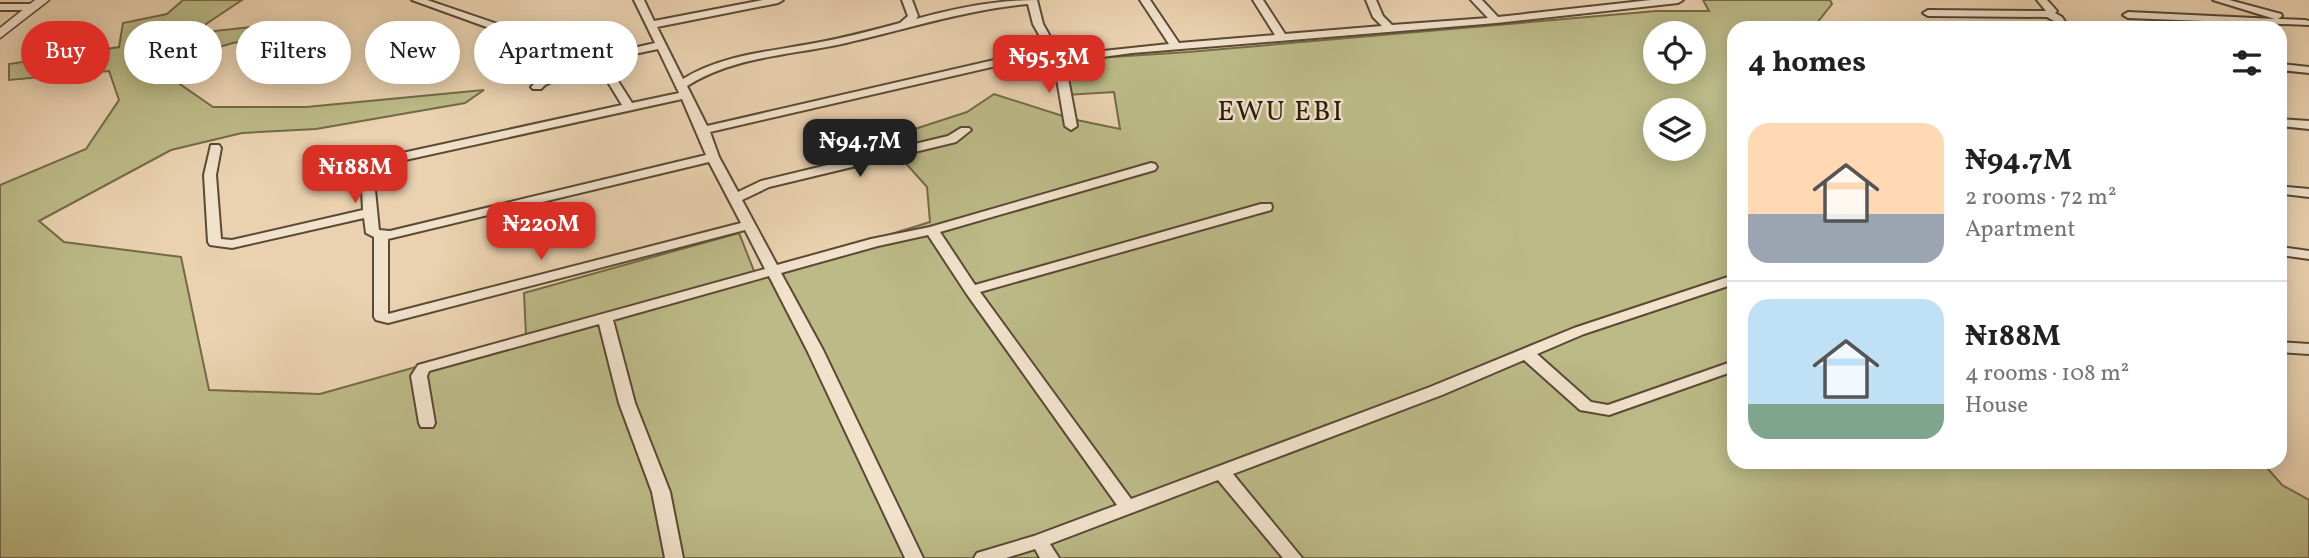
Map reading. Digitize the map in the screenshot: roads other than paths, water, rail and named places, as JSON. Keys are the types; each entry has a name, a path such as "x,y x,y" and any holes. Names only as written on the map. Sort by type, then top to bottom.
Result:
{"street":[{"path":"417,0 478,21"},
{"path":"639,0 703,130 713,158 774,272 914,558"},
{"path":"650,25 778,0"},
{"path":"903,26 913,16 907,0"},
{"path":"1144,0 1176,47"},
{"path":"1258,0 1282,38"},
{"path":"1371,0 1378,16 1390,29"},
{"path":"1476,0 1496,20"},
{"path":"1586,0 1597,10"},
{"path":"1042,52 1049,58 1059,59 1496,20 1678,0"},
{"path":"2042,0 2052,11 2049,14"},
{"path":"2218,0 2307,24"},
{"path":"749,225 388,319 381,317 373,196 367,169 374,163 629,108 680,85 700,72 981,8 1032,1 1038,24 1046,40 1042,52"},
{"path":"0,7 41,3"},
{"path":"0,34 41,3"},
{"path":"1928,13 2049,14 2059,21"},
{"path":"2128,15 2247,21"},
{"path":"2287,23 2307,24"},
{"path":"638,50 660,45"},
{"path":"703,130 1042,52"},
{"path":"1059,59 1070,126"},
{"path":"2287,68 2309,70"},
{"path":"537,87 540,84"},
{"path":"614,84 629,108"},
{"path":"2287,123 2309,125"},
{"path":"735,198 765,184 952,139 965,130"},
{"path":"215,148 210,175 215,242 232,244 334,222 374,225 713,158"},
{"path":"427,423 418,376 423,368 932,230 1151,167"},
{"path":"2287,191 2309,193"},
{"path":"971,290 1266,207"},
{"path":"932,230 971,290 1126,505"},
{"path":"2287,252 2309,255"},
{"path":"983,558 1039,541 1126,505 1221,472 1579,331 1727,281"},
{"path":"605,318 627,403 661,492 674,558"},
{"path":"2287,347 2309,349"},
{"path":"1526,353 1586,406 1596,410 1609,410 1727,368"},
{"path":"1221,472 1293,558"},
{"path":"1039,541 1050,558"}],"district":[{"name":"EWU EBI","path":"1281,112"}]}
